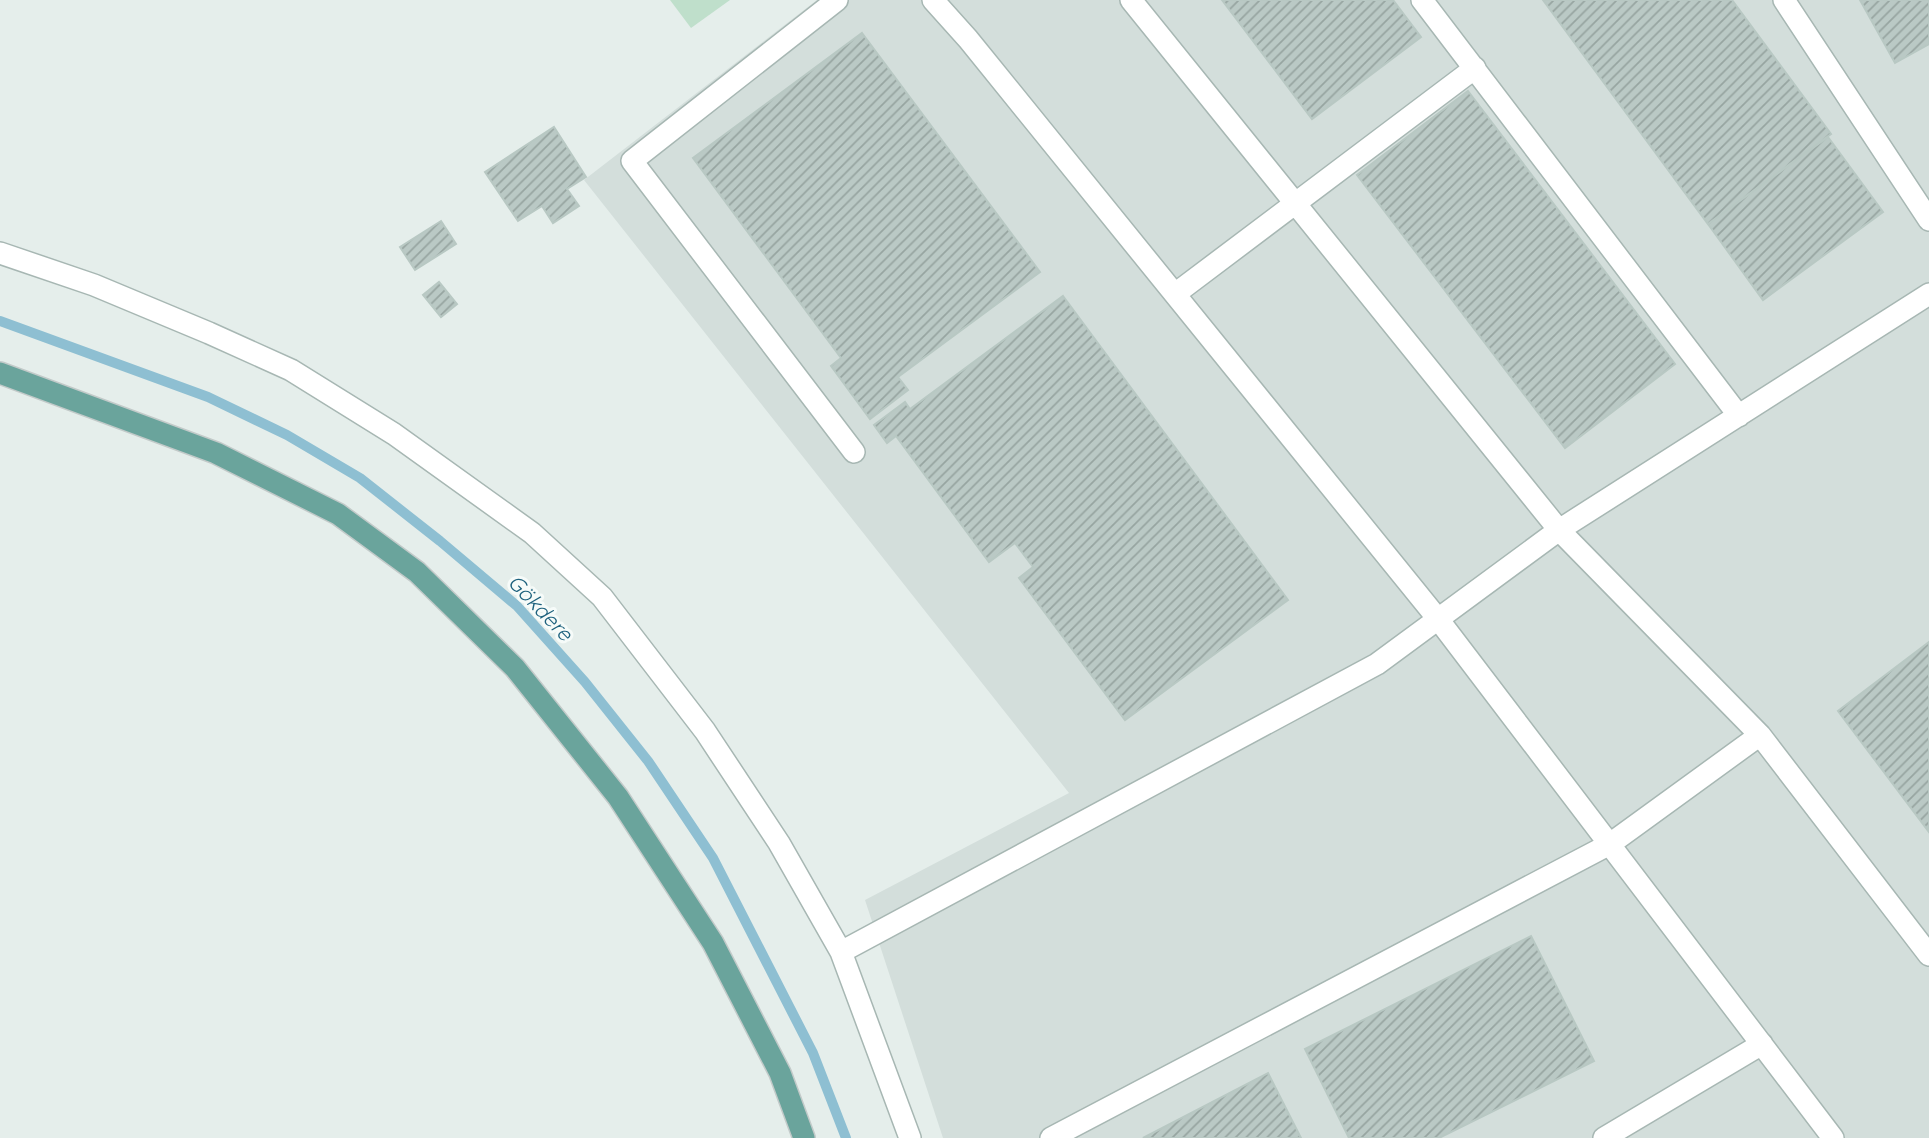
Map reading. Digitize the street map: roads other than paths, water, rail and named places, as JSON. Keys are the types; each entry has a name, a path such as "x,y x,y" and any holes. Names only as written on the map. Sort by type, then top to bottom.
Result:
{"main road":[{"path":"0,373 216,453 338,514 417,572 515,668 618,797 713,943 780,1073 804,1138"}],"street":[{"path":"837,0 632,161 854,452"},
{"path":"933,0 968,38 1438,619 1833,1138"},
{"path":"1131,0 1559,530 1760,735 1929,956"},
{"path":"1422,0 1739,416"},
{"path":"1784,0 1929,220"},
{"path":"1175,294 1475,68"},
{"path":"0,253 94,285 291,370 394,434 532,533 602,597 705,731 779,843 841,953 910,1138"},
{"path":"841,953 1377,664 1559,530 1929,294"},
{"path":"1051,1138 1610,844 1760,735"},
{"path":"1604,1138 1762,1044"}],"waterway":[{"name":"Gökdere","path":"0,321 208,397 287,435 360,478 517,606 585,682 648,761 713,858 813,1053 846,1138"}]}
